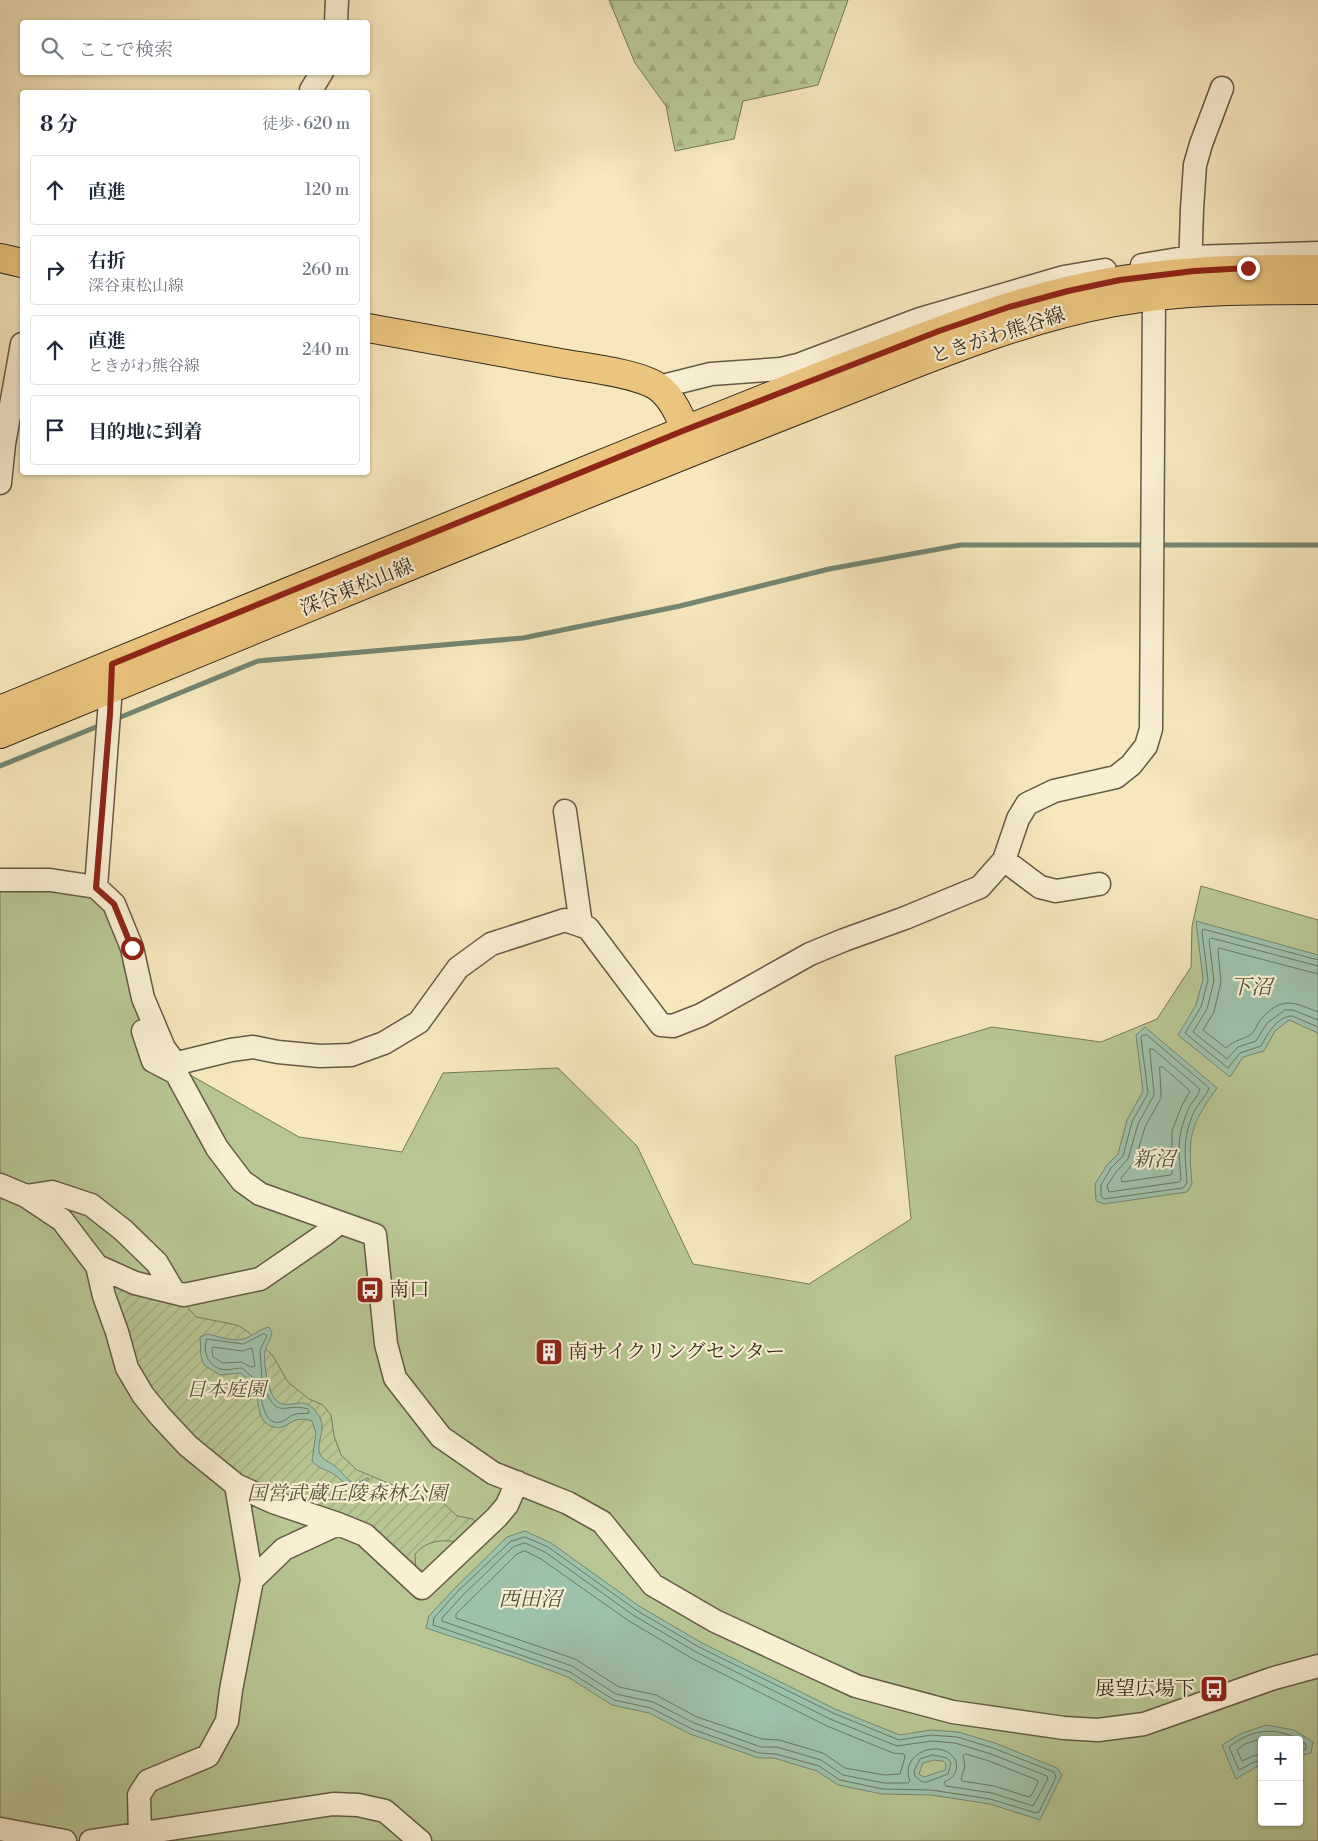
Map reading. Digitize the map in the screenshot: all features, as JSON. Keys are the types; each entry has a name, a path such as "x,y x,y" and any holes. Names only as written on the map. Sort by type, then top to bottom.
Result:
{"main road":[{"path":"0,258 20,263"},
{"name":"ときがわ熊谷線","path":"689,440 862,360 1009,307 1068,291 1190,264 1248,268 1318,269"},
{"name":"ときがわ熊谷線","path":"689,440 1018,326 1072,311 1154,296 1213,291 1318,290"},
{"path":"370,328 645,380 659,387 677,412 689,440"},
{"name":"深谷東松山線","path":"0,734 111,700 689,440"},
{"name":"深谷東松山線","path":"0,710 111,700"}],"street":[{"path":"336,0 336,20"},
{"path":"311,90 320,75"},
{"path":"1190,264 1195,165 1222,88"},
{"path":"659,387 710,374 781,369 798,365 920,320 1064,277 1318,253"},
{"path":"0,880 50,880 86,885 114,904 132,948 143,998 164,1048 173,1060 182,1062 231,1050 253,1047 278,1052 320,1056 350,1055 384,1043 419,1022 458,968 491,944 565,920 588,928 661,1025 673,1026 701,1015 810,954 980,887 1004,860 1018,820 1027,804 1054,791 1116,776 1130,765 1146,746 1151,730 1154,296"},
{"path":"0,483 4,444 20,355"},
{"path":"111,700 86,885 103,909 117,935 132,998 153,1062 176,1073 217,1148 242,1182 260,1194 375,1235 386,1344 395,1378 441,1437 493,1473 568,1503 602,1522 653,1585 715,1621 856,1686 953,1712 1098,1730 1144,1724 1271,1679 1318,1666"},
{"path":"565,811 580,925"},
{"path":"1004,860 1040,887 1056,891 1098,884"},
{"path":"0,1185 26,1196 62,1220 97,1266 104,1296 127,1368 143,1394 160,1416 188,1446 236,1485 273,1502 365,1535 422,1588 497,1517 507,1505 517,1482"},
{"path":"26,1196 52,1192 91,1205 123,1230 157,1263 174,1292"},
{"path":"97,1266 134,1283 184,1295 260,1279 324,1235 339,1222"},
{"path":"130,1837 140,1795 148,1781 208,1756 227,1721 252,1580 236,1485"},
{"path":"252,1580 284,1549 338,1524"},
{"path":"90,1841 130,1837 333,1804 358,1805 385,1811 420,1841"},
{"path":"0,1829 65,1841"}],"green space":[{"path":"609,0 848,0 818,85 743,101 734,139 675,151 666,106 635,63"},
{"name":"国営武蔵丘陵森林公園","path":"0,886 91,893 110,909 185,1072 299,1137 402,1152 443,1073 558,1068 637,1146 693,1264 809,1284 911,1219 895,1056 992,1027 1101,1042 1157,1019 1191,967 1192,926 1201,886 1318,920 1318,1841 0,1841"},
{"name":"日本庭園","path":"115,1285 182,1301 196,1317 237,1325 247,1331 273,1356 288,1382 309,1399 323,1405 331,1415 334,1436 341,1455 357,1470 395,1486 403,1494 419,1498 438,1498 457,1516 473,1519 476,1524 463,1543 437,1541 425,1545 415,1554 416,1571 240,1478 194,1439 154,1397 129,1346 114,1291"}],"water":[{"name":"下沼","path":"1196,921 1318,955 1318,1033 1289,1020 1275,1031 1264,1051 1243,1057 1230,1077 1178,1035 1196,1005 1203,979"},
{"name":"新沼","path":"1145,1027 1217,1088 1201,1113 1192,1133 1190,1154 1192,1184 1187,1192 1104,1204 1096,1201 1095,1184 1107,1165 1118,1154 1127,1120 1143,1091 1136,1035"},
{"path":"269,1327 272,1333 265,1351 265,1363 271,1393 278,1402 283,1404 307,1404 317,1413 322,1423 319,1453 322,1458 353,1483 356,1484 367,1478 369,1479 354,1490 335,1475 312,1461 316,1433 312,1421 305,1419 294,1421 279,1428 268,1425 261,1416 255,1387 251,1381 240,1373 220,1375 204,1365 201,1356 200,1337 207,1334 239,1340"},
{"name":"西田沼","path":"525,1531 551,1543 639,1606 702,1643 835,1709 900,1735 931,1730 958,1732 995,1743 1057,1768 1062,1775 1040,1820 990,1804 931,1795 882,1794 838,1785 817,1771 774,1758 759,1758 690,1734 649,1713 612,1705 568,1677 426,1628 429,1616 507,1537","holes":["934,1760 943,1761 946,1764 945,1770 924,1777 919,1774 923,1763"]},
{"path":"1266,1725 1294,1730 1313,1742 1311,1753 1303,1755 1303,1736 1258,1736 1258,1766 1236,1779 1222,1745 1240,1734"}],"waterway":[{"path":"116,719 258,661 523,638 680,606 829,569 961,545 1148,545"},
{"path":"1159,545 1318,545"},
{"path":"0,766 101,725"}],"place":[{"name":"南口","path":"370,1290"},
{"name":"南サイクリングセンター","path":"549,1352"},
{"name":"展望広場下","path":"1214,1689"}],"route":[{"path":"132,948 114,904 96,888 112,688 112,664 685,430 939,331 1009,307 1068,291 1120,280 1194,271 1248,268"}]}
